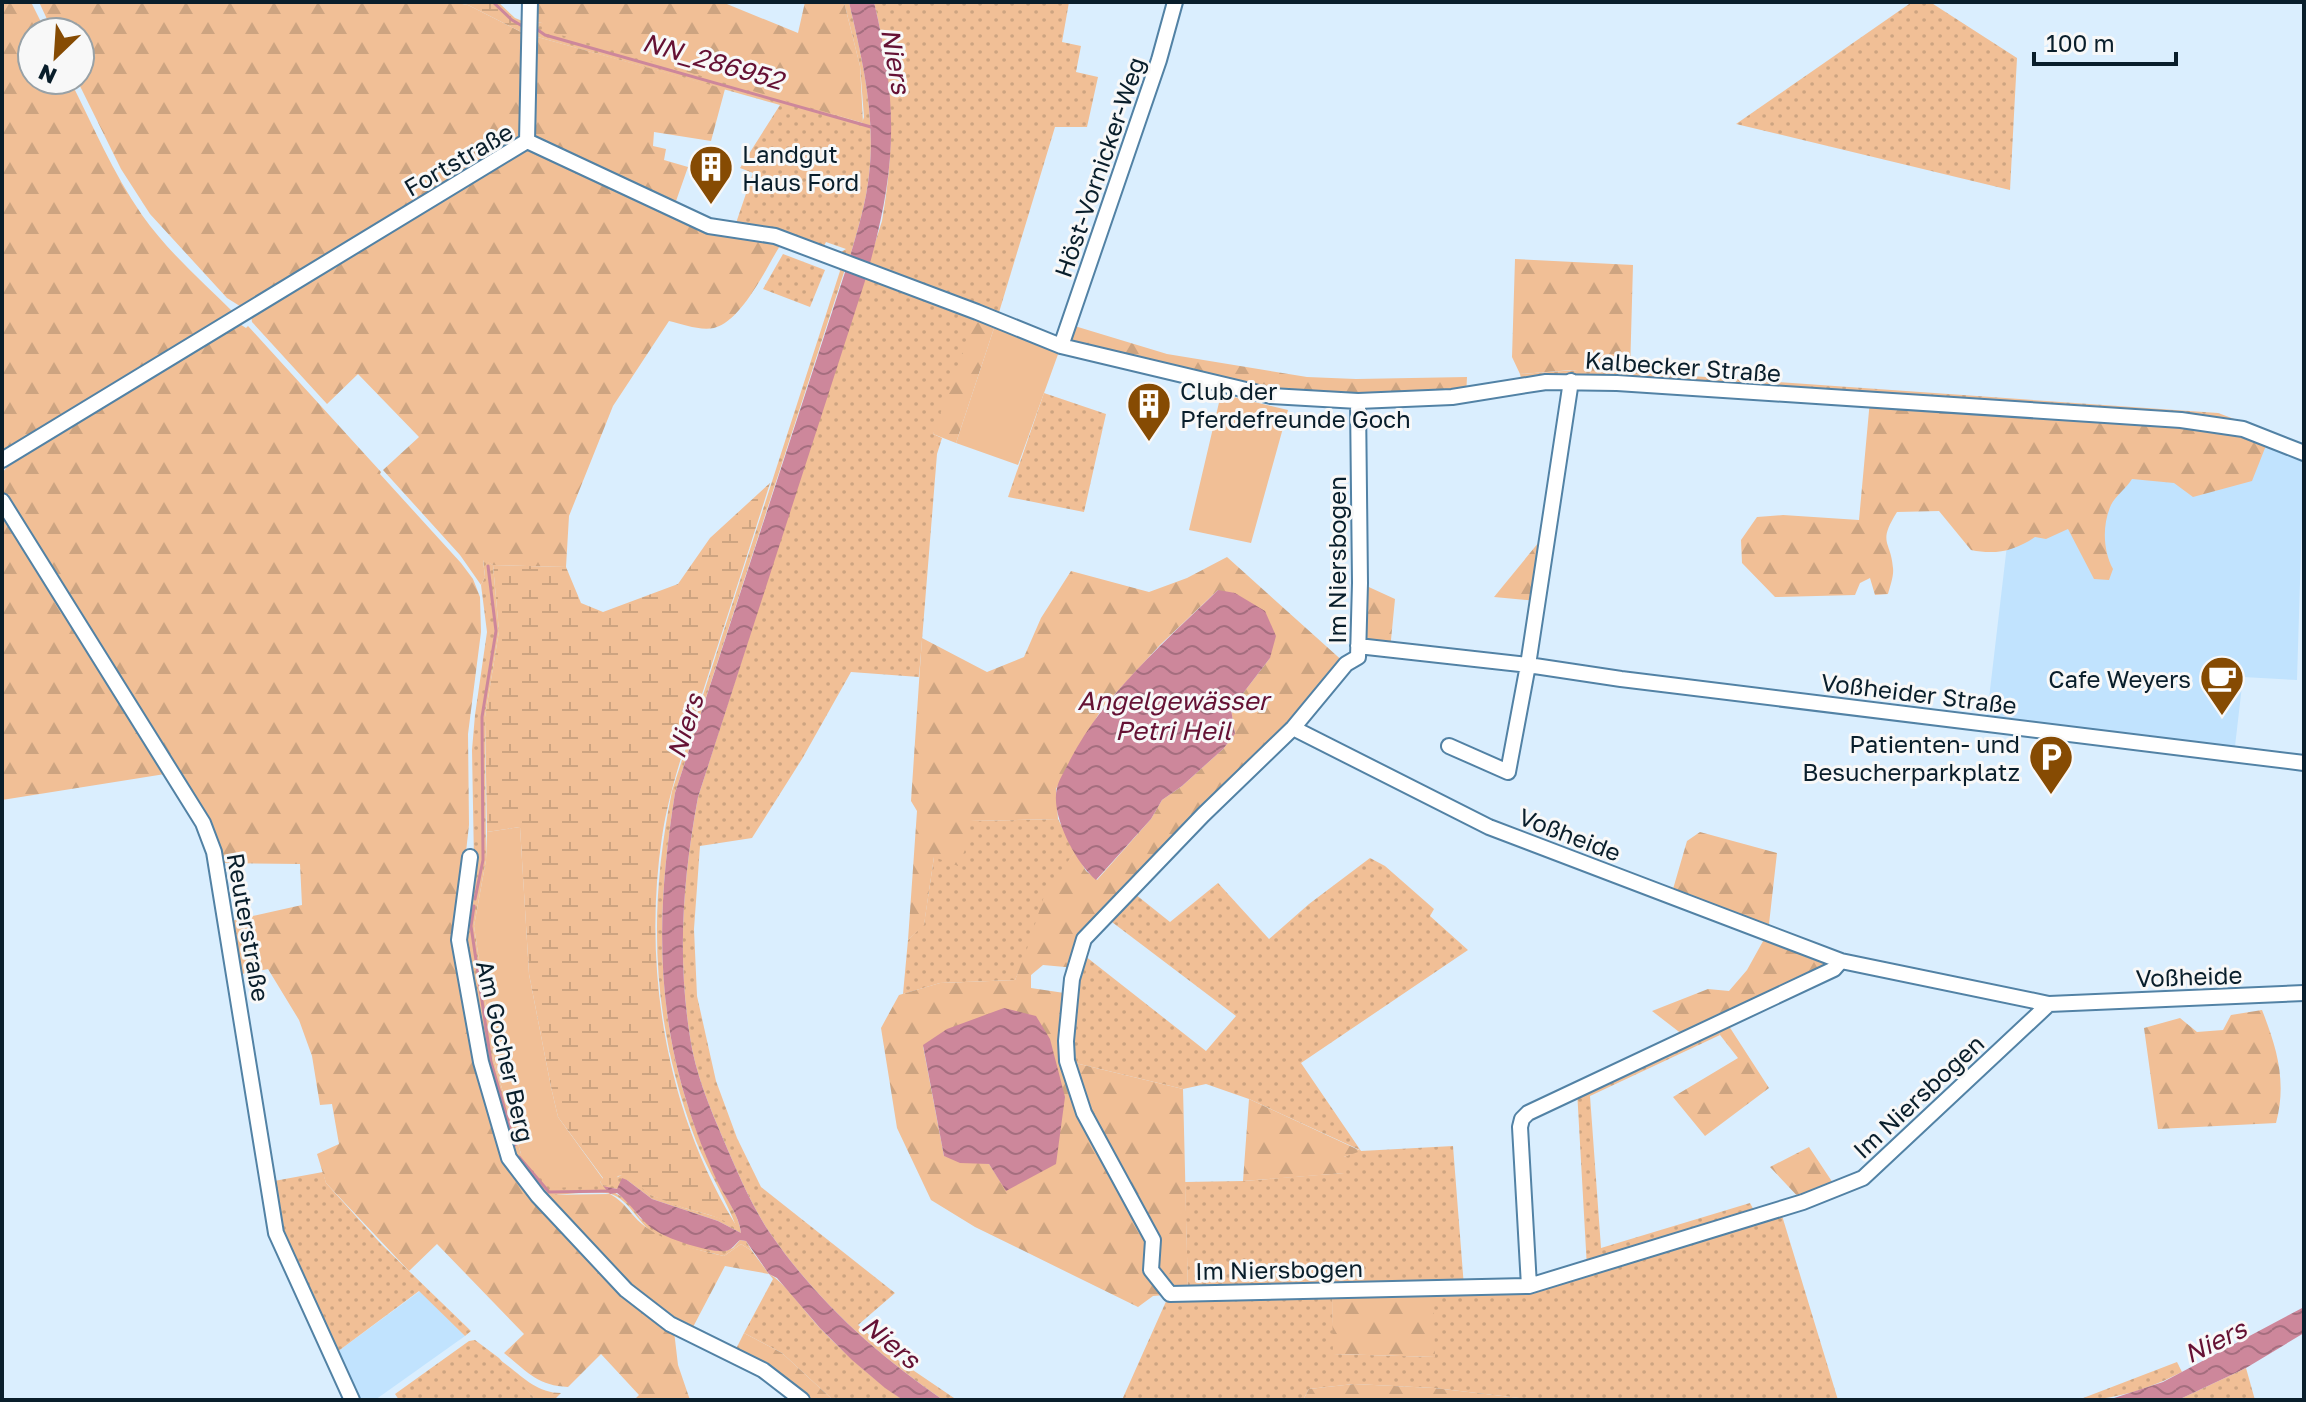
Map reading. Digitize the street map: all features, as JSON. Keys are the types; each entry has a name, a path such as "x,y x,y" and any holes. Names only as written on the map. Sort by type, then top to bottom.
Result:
{"street":[{"path":"527,141 530,2"},
{"name":"Höst-Vornicker-Weg","path":"1061,346 1159,60 1175,2"},
{"name":"Fortstraße","path":"2,460 527,141 709,226 775,236 1061,346"},
{"name":"Kalbecker Straße","path":"1061,346 1271,396 1358,401 1452,397 1571,381 2181,420 2243,429 2304,453"},
{"path":"1449,746 1508,772 1528,665 1571,381"},
{"name":"Im Niersbogen","path":"1358,401 1358,657 1346,664 1293,728 1089,932 1072,979 1066,1041 1070,1073 1084,1113 1153,1240 1151,1270 1170,1294 1529,1286 1803,1202 1854,1183 1870,1171 2049,1004"},
{"name":"Reuterstraße","path":"2,501 203,823 214,852 276,1233 352,1400"},
{"name":"Voßheider Straße","path":"1358,646 2304,763"},
{"name":"Voßheide","path":"1293,728 1489,827 1841,961 2049,1004 2304,993"},
{"name":"Am Gocher Berg","path":"470,857 459,940 481,1062 509,1158 538,1196 626,1290 670,1324 763,1370 802,1400"},
{"path":"1529,1286 1522,1119 1528,1113 1834,969 1841,961"}],"shaded area":[{"path":"2023,409 2181,420 2304,453 2297,680 2243,677 2234,755 1986,724"},
{"path":"420,1291 465,1336 375,1400 360,1400 337,1352"}],"green space":[{"path":"2,2 31,2 38,16 16,16 16,96 78,96 113,166 152,229 235,314 2,453"},
{"path":"39,2 451,2 468,5 525,34 523,130 518,138 243,308 227,298 150,214 121,169 85,96 96,96 96,16 46,16"},
{"path":"451,2 498,2 515,18 525,22 525,34 468,5"},
{"path":"535,2 722,2 798,33 805,2 844,2 860,66 863,123 547,31 542,23 534,22"},
{"path":"844,2 849,2 859,44 871,131 868,186 849,260 838,254 846,249 826,242 823,248 735,226 753,173 740,168 780,105 534,36 534,22 542,23 862,123 860,66"},
{"path":"874,2 1069,2 1062,42 1081,46 1076,72 1098,77 1087,127 1055,127 997,319 933,434 942,438 937,454 919,677 851,672 802,759 752,838 700,846 694,929 697,996 716,1081 737,1138 761,1187 895,1293 858,1325 898,1360 957,1400 943,1400 871,1345 807,1281 770,1233 745,1188 695,1064 684,977 685,887 698,797 882,221 891,138 889,85"},
{"path":"1912,2 1930,2 2017,58 2010,190 1736,124"},
{"path":"534,36 725,89 711,141 654,132 653,146 666,149 664,160 688,167 675,204 532,137"},
{"path":"533,150 717,232 781,244 744,305 724,323 703,329 669,321 613,406 569,516 566,567 493,565 483,560 485,577 481,585 460,555 383,470 419,437 358,374 327,404 252,322 251,315 517,152"},
{"path":"783,254 825,270 810,307 763,289"},
{"path":"1515,259 1633,265 1630,372 1572,370 1520,374 1512,357"},
{"path":"835,263 846,266 675,793 665,872 664,987 676,1064 697,1133 735,1213 741,1233 718,1221 652,1199 627,1180 617,1189 605,1187 627,1200 640,1218 686,1242 725,1251 740,1240 746,1241 752,1251 741,1244 724,1256 668,1241 652,1232 623,1201 611,1194 548,1195 625,1285 514,1161 484,1062 464,926 465,911 471,906 472,899 467,893 474,861 472,750 487,632 481,585 485,577 483,559 493,565 499,631 485,717 486,860 474,926 494,1061 521,1154 603,1186 619,1176 629,1176 652,1195 717,1217 737,1229 696,1141 670,1055 658,968 659,881 672,791 840,271"},
{"path":"977,312 997,319 956,443 933,434"},
{"path":"997,319 1061,346 1018,465 956,443"},
{"path":"238,323 246,328 248,326 473,579 480,597 481,632 468,734 469,825 456,941 503,1161 674,1331 678,1365 690,1400 634,1400 639,1395 601,1354 568,1387 548,1384 533,1376 504,1353 524,1334 437,1244 409,1271 326,1183 317,1154 339,1144 332,1104 320,1105 312,1056 299,1020 268,969 242,974 231,921 302,905 300,864 221,863 202,810 2,492 2,473 8,466"},
{"path":"1068,324 1167,354 1307,377 1467,377 1466,396 1296,399 1061,346"},
{"path":"1593,369 2218,413 2270,432 2269,438 1870,400 1523,386 1520,374"},
{"path":"1044,393 1106,414 1084,512 1008,497"},
{"path":"1221,394 1288,410 1251,543 1189,530"},
{"path":"1870,400 2146,417 2269,438 2252,481 2193,497 2174,483 2132,479 2113,502 2106,521 2106,546 2113,569 2109,580 2094,579 2068,529 2046,539 2035,537 2004,551 1980,551 1971,550 1939,511 1897,512 1886,536 1893,571 1888,594 1875,595 1870,578 1860,583 1855,595 1775,597 1742,563 1741,540 1757,517 1783,515 1859,520"},
{"path":"770,483 675,779 665,817 657,888 659,991 666,1042 678,1093 716,1189 741,1233 722,1220 650,1195 624,1176 618,1176 613,1184 603,1186 600,1182 603,1178 558,1117 529,974 520,827 487,832 485,717 499,631 493,565 566,567 581,603 603,612 678,584 710,538"},
{"path":"2,516 165,774 2,800"},
{"path":"1548,531 1538,601 1494,597"},
{"path":"1227,557 1346,664 1089,932 1076,968 1043,965 1031,975 1031,988 1071,994 1067,1061 1183,1089 1188,1293 1153,1296 1138,1307 975,1227 931,1200 897,1128 881,1028 899,995 940,983 1015,980 1046,890 1075,852 1086,871 1097,880 1151,819 1162,800 1223,749 1235,734 1231,709 1270,658 1218,590 1160,645 1102,708 1056,789 1058,819 970,821 970,838 958,866 934,857 924,925 908,940 917,811 911,801 922,638 987,672 1024,657 1041,618 1071,571 1149,592 1187,578","holes":["923,1046 1006,1190 989,1164 944,1156"]},
{"path":"1360,583 1395,599 1390,650 1358,646"},
{"path":"1058,819 1075,852 1064,868 1015,980 940,983 903,994 908,940 924,924 934,857 969,821"},
{"path":"520,827 529,974 551,1087 558,1117 603,1179 600,1182 603,1186 550,1188 521,1154 494,1061 474,926 486,860 487,832"},
{"path":"1700,832 1777,853 1768,933 1841,961 1725,1020 1769,1088 1705,1136 1673,1097 1738,1058 1713,1026 1687,1038 1652,1011 1708,989 1729,991 1747,970 1767,934 1671,896 1687,841"},
{"path":"1370,858 1385,866 1434,909 1430,916 1468,950 1301,1063 1361,1151 1453,1146 1464,1287 1529,1286 1587,1268 1577,1090 1713,1026 1720,1035 1590,1096 1601,1248 1750,1203 1757,1216 1780,1209 1838,1400 1537,1400 1434,1388 1354,1384 1309,1389 1303,1400 1122,1400 1168,1297 1188,1293 1185,1182 1344,1173 1344,1157 1360,1150 1249,1099 1206,1084 1183,1089 1067,1061 1080,952 1206,1051 1236,1016 1104,916 1130,890 1170,922 1218,883 1269,939","holes":["1332,1297 1435,1357 1334,1354"]},
{"path":"2262,1010 2279,1065 2281,1093 2276,1123 2158,1129 2144,1028 2180,1018 2197,1032 2223,1030 2231,1015"},
{"path":"1249,1099 1361,1151 1344,1157 1345,1173 1243,1181"},
{"path":"1809,1147 1837,1189 1803,1202 1770,1167"},
{"path":"323,1172 326,1183 381,1244 471,1331 465,1336 419,1291 337,1352 297,1267 280,1221 274,1181"},
{"path":"610,1194 660,1236 724,1256 741,1244 752,1251 769,1274 725,1266 692,1329 632,1287 547,1195"},
{"path":"769,1274 781,1283 840,1348 903,1400 833,1400 782,1353 744,1333 773,1279"},
{"path":"1433,1288 1435,1357 1333,1354 1332,1297"},
{"path":"744,1333 782,1353 833,1400 812,1400 735,1351"},
{"path":"475,1340 499,1358 536,1400 399,1400 395,1394 469,1341"},
{"path":"498,1359 535,1386 561,1393 554,1400 536,1400"},
{"path":"2177,1362 2182,1372 2157,1384 2118,1396 2078,1400"},
{"path":"2246,1368 2255,1400 2178,1400"},
{"path":"1354,1384 1434,1388 1537,1400 1303,1400 1309,1389"}],"water":[{"path":"849,2 874,2 888,77 891,142 883,208 865,281 698,797 685,887 683,947 686,1007 699,1077 734,1164 763,1222 788,1258 827,1303 871,1345 943,1400 903,1400 885,1388 820,1328 777,1278 769,1274 746,1241 740,1240 730,1249 719,1251 672,1239 652,1228 622,1197 617,1193 610,1194 603,1186 617,1189 622,1178 652,1199 718,1221 741,1233 735,1213 718,1183 697,1133 676,1064 664,987 665,872 675,793 849,260 866,197 871,131 863,66"},
{"name":"Angelgewässer Petri Heil","path":"1218,590 1235,593 1265,611 1276,636 1270,658 1231,709 1235,734 1223,749 1162,800 1151,819 1096,880 1080,862 1066,838 1057,811 1059,781 1084,735 1118,690"},
{"path":"1004,1008 1036,1016 1050,1039 1065,1097 1056,1164 1006,1191 989,1164 960,1163 944,1156 923,1045 947,1029"},
{"path":"2304,1307 2304,1333 2246,1368 2178,1400 2108,1400 2163,1382"}],"waterway":[{"name":"NN_286952","path":"493,2 524,27"},
{"name":"NN_286952","path":"535,28 545,35 871,127"},
{"path":"475,899 483,860 482,717 496,631 488,566"},
{"path":"474,906 471,926 491,1062 515,1145"},
{"path":"519,1157 549,1192 611,1191"}],"place":[{"name":"Landgut Haus Ford","path":"711,206"},
{"name":"Club der Pferdefreunde Goch","path":"1149,443"},
{"name":"Cafe Weyers","path":"2222,717"},
{"name":"Patienten- und Besucherparkplatz","path":"2051,796"}],"water label":[{"name":"Niers","path":"896,61"},
{"name":"Niers","path":"685,726"},
{"name":"Niers","path":"2215,1341"},
{"name":"Niers","path":"891,1342"}]}
